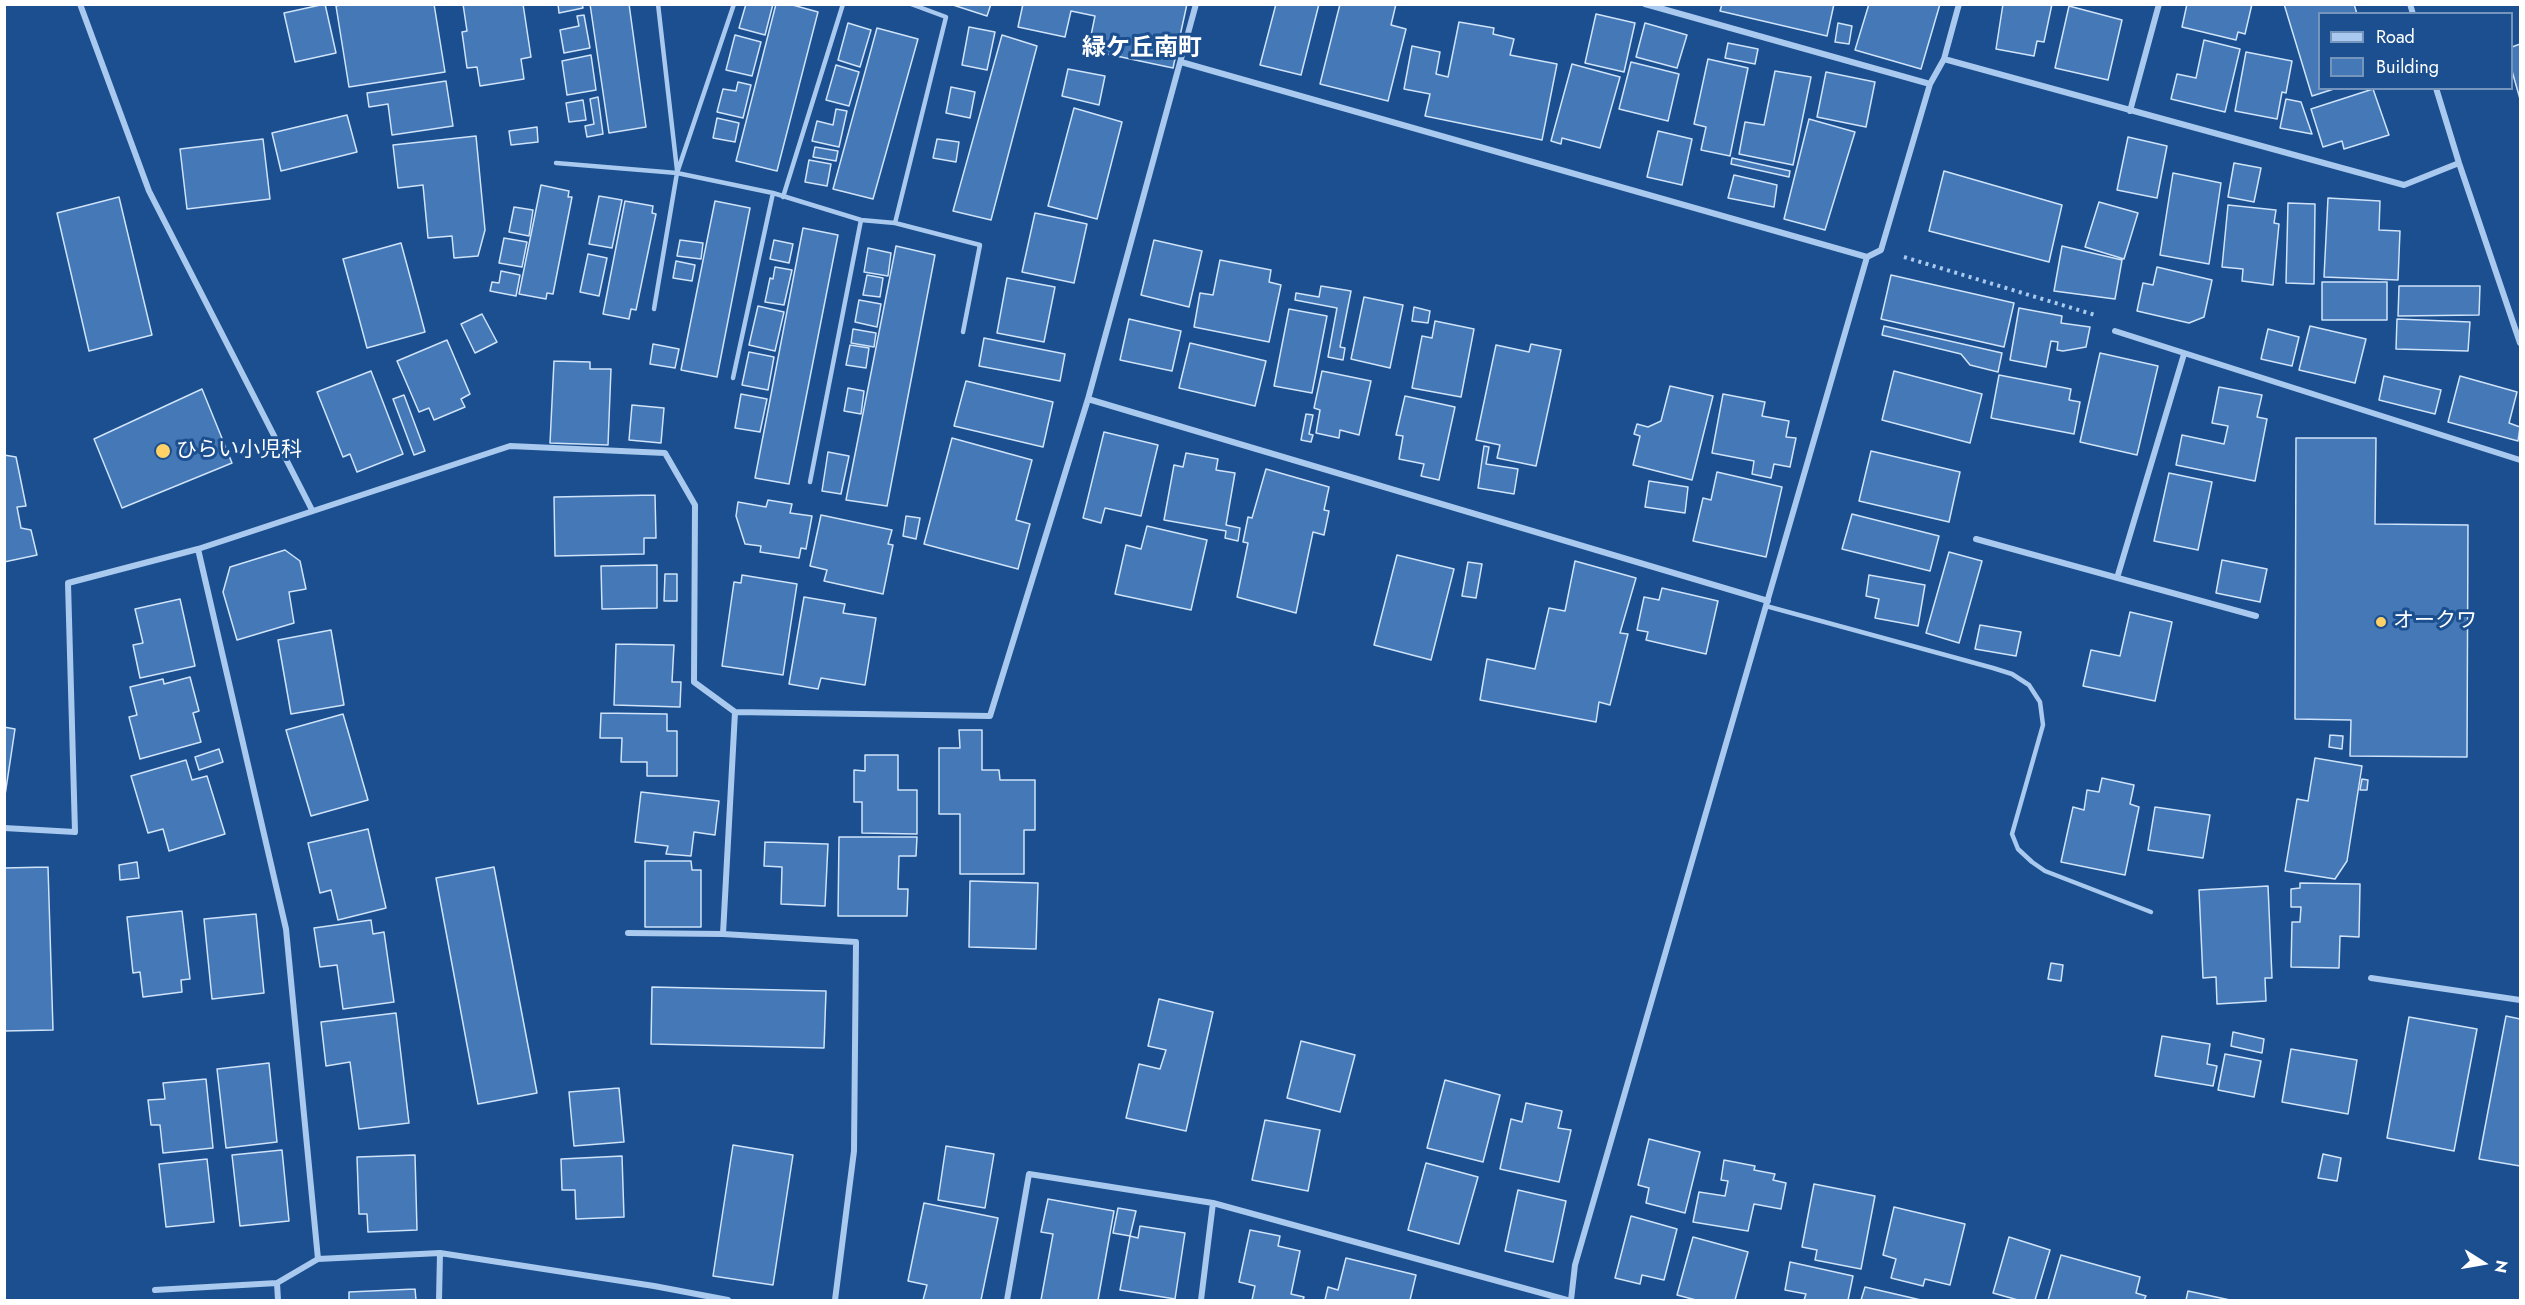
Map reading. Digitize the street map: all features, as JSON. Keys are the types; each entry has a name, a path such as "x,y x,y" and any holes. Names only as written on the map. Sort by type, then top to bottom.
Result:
{"street":[{"path":"80,4 149,191 312,510"},
{"path":"4,828 75,832 68,583 198,549 510,446 665,453 695,505 694,682 735,712 990,716 1088,399 1196,4"},
{"path":"1645,4 1930,84"},
{"path":"1181,62 1867,257 1881,250 1930,84 1944,59 1959,4"},
{"path":"2130,111 2159,4"},
{"path":"1944,59 2404,185 2459,164"},
{"path":"2437,90 2459,164 2520,343"},
{"path":"1006,1300 1029,1174 1213,1203 1569,1300 1575,1265 1867,257"},
{"path":"2115,331 2520,460"},
{"path":"2117,578 2184,354"},
{"path":"1088,399 1767,603"},
{"path":"1976,539 2256,616"},
{"path":"198,549 286,929 318,1259"},
{"path":"723,934 735,712"},
{"path":"628,933 723,934 856,942 854,1151 835,1300"},
{"path":"2372,978 2520,1000"},
{"path":"1201,1300 1213,1203"},
{"path":"439,1300 440,1253"},
{"path":"155,1290 277,1283 318,1259 440,1253 654,1286 728,1300"},
{"path":"277,1283 278,1300"}],"lane":[{"path":"658,4 677,173"},
{"path":"654,309 677,173 734,4"},
{"path":"783,197 843,4"},
{"path":"895,223 946,17 911,4"},
{"path":"556,162 677,173 773,193 861,220 895,223 980,245 963,332"},
{"path":"733,378 773,193"},
{"path":"810,482 861,220"},
{"path":"1767,603 2012,674 2029,685 2040,702 2043,725 2012,834 2018,849 2045,871 2151,912"}],"path":[{"path":"1881,250 2099,316 2115,331"}],"building":[{"path":"325,4 336,53 295,62 284,13"},
{"path":"434,4 445,72 349,87 336,6"},
{"path":"463,4 523,4 531,57 521,59 524,79 480,86 477,67 467,68 462,32 467,31"},
{"path":"558,4 582,4 583,8 559,13"},
{"path":"590,4 629,4 646,127 609,133"},
{"path":"746,4 773,4 765,35 739,28"},
{"path":"776,4 789,4 818,12 777,171 736,161"},
{"path":"950,4 991,4 987,16"},
{"path":"1023,4 1187,4 1173,68 1088,50 1095,16 1071,11 1065,37 1018,27"},
{"path":"1276,4 1319,4 1301,75 1260,65"},
{"path":"1340,4 1396,4 1391,25 1406,29 1388,101 1320,84"},
{"path":"1722,4 1834,4 1827,36 1720,11"},
{"path":"1869,4 1940,4 1921,69 1855,50"},
{"path":"2003,4 2052,4 2044,42 2037,41 2034,56 1996,49"},
{"path":"2187,4 2252,4 2245,34 2238,32 2236,40 2182,27"},
{"path":"2284,4 2354,4 2356,12 2318,12 2318,90 2331,90 2312,96"},
{"path":"2069,6 2122,20 2108,80 2055,68"},
{"path":"1596,14 1635,23 1624,72 1585,63"},
{"path":"584,15 590,48 564,53 560,30 579,26 577,16"},
{"path":"1459,22 1494,28 1493,34 1514,39 1510,55 1557,64 1542,140 1425,116 1430,94 1404,89 1412,46 1440,52 1436,74 1448,77"},
{"path":"848,23 871,30 860,67 838,60"},
{"path":"1645,23 1687,35 1677,68 1636,57"},
{"path":"1838,23 1852,26 1849,44 1835,42"},
{"path":"969,27 995,32 987,70 962,65"},
{"path":"877,28 918,39 873,199 833,189"},
{"path":"735,35 761,42 752,76 726,70"},
{"path":"1002,35 1037,46 991,220 953,211"},
{"path":"2204,40 2240,49 2225,112 2171,99 2177,74 2196,78"},
{"path":"1728,43 1758,49 1755,64 1725,58"},
{"path":"2520,44 2520,99 2513,74 2513,47"},
{"path":"2246,52 2292,61 2286,93 2282,92 2277,119 2235,111"},
{"path":"591,55 596,90 567,95 562,61"},
{"path":"1708,59 1748,68 1730,156 1701,150 1706,127 1694,124"},
{"path":"1631,62 1679,74 1668,121 1619,109"},
{"path":"1572,64 1620,77 1600,148 1562,138 1561,144 1551,141"},
{"path":"836,65 859,72 849,106 826,100"},
{"path":"1068,69 1105,76 1099,105 1062,96"},
{"path":"1775,71 1811,77 1793,165 1739,154 1745,122 1764,125"},
{"path":"1826,72 1875,82 1866,127 1817,117"},
{"path":"446,81 453,126 392,135 388,104 369,107 367,93"},
{"path":"738,82 751,85 743,118 717,112 723,89 736,91"},
{"path":"951,87 975,92 970,118 946,113"},
{"path":"2373,90 2389,135 2344,149 2342,141 2323,147 2311,109"},
{"path":"598,97 603,134 587,137 585,126 594,124 590,99"},
{"path":"2286,99 2301,102 2312,134 2280,128"},
{"path":"583,100 586,120 569,122 566,103"},
{"path":"1074,108 1122,122 1097,219 1048,206"},
{"path":"836,109 847,111 839,147 812,141 817,121 833,125"},
{"path":"347,115 357,152 281,171 272,133"},
{"path":"717,118 739,123 735,142 713,138"},
{"path":"1809,119 1855,132 1825,230 1784,219"},
{"path":"537,127 538,142 511,145 509,131"},
{"path":"1658,131 1692,139 1682,185 1647,177"},
{"path":"476,136 485,230 478,256 454,258 452,236 428,238 423,185 398,188 393,145"},
{"path":"2128,137 2167,146 2157,198 2117,190"},
{"path":"263,139 270,199 187,209 180,149"},
{"path":"937,139 959,142 956,162 933,158"},
{"path":"815,147 838,151 836,161 813,157"},
{"path":"1732,158 1790,171 1789,177 1731,164"},
{"path":"809,160 831,164 827,186 805,182"},
{"path":"2234,163 2261,168 2254,202 2228,197"},
{"path":"1944,171 2062,205 2049,262 1929,231"},
{"path":"2173,173 2221,183 2209,264 2160,255"},
{"path":"1734,175 1777,185 1774,207 1728,198"},
{"path":"541,185 569,191 568,197 572,197 553,294 547,293 546,299 519,294"},
{"path":"599,196 622,200 612,248 589,244"},
{"path":"119,197 152,335 89,351 57,213"},
{"path":"2328,198 2380,201 2379,230 2400,231 2398,280 2324,277"},
{"path":"625,201 653,206 652,213 656,214 636,310 631,309 629,319 603,314"},
{"path":"715,201 750,208 717,377 681,370"},
{"path":"2099,202 2138,213 2124,259 2085,247"},
{"path":"2288,203 2315,204 2314,284 2286,283"},
{"path":"2228,205 2276,210 2274,223 2279,224 2273,285 2242,281 2243,269 2222,267"},
{"path":"514,207 533,210 529,236 509,232"},
{"path":"1035,213 1087,224 1074,283 1022,272"},
{"path":"803,228 838,235 789,484 755,478"},
{"path":"504,238 527,242 522,267 499,263"},
{"path":"680,240 703,243 701,259 677,256"},
{"path":"774,240 793,244 789,263 770,259"},
{"path":"1154,240 1202,251 1189,307 1141,295"},
{"path":"401,243 425,332 367,348 343,259"},
{"path":"896,246 935,255 887,506 846,500"},
{"path":"2062,246 2122,260 2115,299 2054,291"},
{"path":"868,248 891,253 888,276 864,272"},
{"path":"588,254 607,258 599,296 580,292"},
{"path":"1220,260 1271,270 1269,282 1281,285 1269,342 1194,327 1200,293 1213,295"},
{"path":"676,261 695,265 692,281 673,278"},
{"path":"775,267 792,270 784,305 765,302"},
{"path":"2157,267 2212,280 2204,317 2189,323 2137,311 2143,283 2153,285"},
{"path":"501,271 520,275 516,296 490,291 492,282 499,283"},
{"path":"867,275 883,278 880,297 863,295"},
{"path":"1891,275 2014,303 2004,347 1881,319"},
{"path":"1007,278 1055,287 1044,342 997,333"},
{"path":"2322,282 2387,282 2387,320 2322,320"},
{"path":"1321,286 1351,291 1340,347 1345,348 1343,360 1328,357 1337,308 1295,300 1296,293 1319,297"},
{"path":"2399,286 2480,286 2479,315 2398,316"},
{"path":"1364,297 1403,305 1390,368 1351,359"},
{"path":"859,300 881,304 877,327 855,322"},
{"path":"758,306 784,312 775,351 749,345"},
{"path":"1414,307 1430,311 1428,323 1412,321"},
{"path":"2019,308 2062,316 2061,323 2090,327 2086,347 2057,350 2058,342 2051,341 2046,367 2010,360"},
{"path":"1289,309 1327,316 1312,393 1274,386"},
{"path":"482,314 497,342 475,353 461,324"},
{"path":"1129,319 1181,331 1172,371 1120,360"},
{"path":"2397,319 2470,322 2468,351 2396,349"},
{"path":"1435,321 1474,329 1461,397 1412,388 1422,336 1432,338"},
{"path":"1884,326 2002,353 1998,372 1970,365 1961,354 1882,335"},
{"path":"2310,326 2366,339 2355,383 2299,370"},
{"path":"853,329 876,333 874,347 851,343"},
{"path":"2268,329 2299,337 2292,366 2261,359"},
{"path":"984,338 1065,354 1060,381 979,366"},
{"path":"447,340 470,394 461,399 465,407 434,420 429,408 419,412 397,361"},
{"path":"1190,343 1266,361 1255,406 1179,388"},
{"path":"653,344 679,349 675,368 650,364"},
{"path":"1531,344 1561,350 1536,466 1497,458 1500,445 1476,440 1496,345 1529,352"},
{"path":"850,345 869,348 866,368 846,365"},
{"path":"749,352 774,357 768,390 742,385"},
{"path":"2100,353 2158,366 2137,455 2080,442"},
{"path":"554,361 590,362 590,369 611,369 608,445 550,443"},
{"path":"371,371 403,454 357,472 350,454 343,457 317,392"},
{"path":"1322,371 1371,381 1359,435 1340,430 1339,438 1316,433 1320,410 1314,408"},
{"path":"1894,371 1982,394 1970,443 1882,420"},
{"path":"1999,375 2071,389 2069,400 2080,402 2074,434 1991,418"},
{"path":"2384,376 2441,390 2435,414 2379,400"},
{"path":"2460,376 2517,392 2509,423 2520,427 2518,441 2448,422"},
{"path":"966,381 1053,402 1043,447 954,426"},
{"path":"1670,386 1713,396 1692,480 1633,465 1640,436 1634,434 1637,424 1648,427 1661,421"},
{"path":"2219,387 2262,395 2257,417 2267,419 2255,481 2176,465 2182,435 2224,444 2228,426 2212,423"},
{"path":"848,388 864,391 861,414 844,411"},
{"name":"ひらい小児科","path":"202,389 232,463 122,508 94,439"},
{"path":"741,394 767,399 760,432 735,428"},
{"path":"1723,394 1765,402 1762,416 1789,421 1786,437 1796,438 1790,467 1774,464 1771,478 1752,474 1754,461 1712,453"},
{"path":"404,395 425,451 414,455 393,399"},
{"path":"1405,396 1455,407 1439,480 1421,476 1424,464 1399,459 1403,436 1396,435"},
{"path":"632,405 664,408 661,443 629,440"},
{"path":"1306,414 1313,415 1309,434 1313,435 1311,442 1301,440"},
{"path":"1104,432 1158,445 1141,516 1105,508 1101,523 1083,518"},
{"path":"952,438 1032,460 1016,520 1030,524 1018,569 924,544"},
{"name":"オークワ","path":"2296,438 2376,438 2375,524 2468,525 2467,757 2350,756 2351,720 2295,719"},
{"path":"1484,446 1489,447 1486,464 1518,469 1514,494 1478,488"},
{"path":"1871,451 1960,472 1949,522 1859,501"},
{"path":"828,452 849,456 841,494 822,491"},
{"path":"1186,453 1218,459 1216,470 1235,473 1226,525 1240,528 1238,541 1225,538 1226,531 1164,520 1174,465 1183,467"},
{"path":"4,455 16,457 26,506 17,507 21,528 31,530 37,555 4,562"},
{"path":"1266,469 1329,487 1324,510 1329,511 1324,535 1313,532 1296,613 1237,597 1248,543 1243,542 1248,517 1252,518"},
{"path":"1717,472 1782,487 1766,557 1693,541 1703,498 1711,500"},
{"path":"2169,473 2212,482 2198,550 2154,541"},
{"path":"1649,481 1688,487 1685,513 1645,507"},
{"path":"655,495 656,538 644,538 644,554 555,556 554,497"},
{"path":"768,500 792,504 790,513 812,516 806,549 801,548 799,558 760,552 761,546 745,544 736,516 738,502 766,507"},
{"path":"1852,514 1939,536 1930,571 1842,549"},
{"path":"821,515 892,530 888,544 893,545 883,594 824,581 827,570 810,566"},
{"path":"906,516 920,518 916,539 903,536"},
{"path":"1147,526 1207,540 1191,610 1115,594 1126,545 1141,549"},
{"path":"285,550 300,561 306,589 289,592 294,623 237,640 223,592 230,567"},
{"path":"1949,552 1982,561 1959,643 1926,633"},
{"path":"1397,555 1454,569 1431,660 1374,645"},
{"path":"2222,560 2267,569 2260,602 2216,593"},
{"path":"1575,561 1636,578 1620,633 1628,634 1610,705 1599,702 1596,722 1480,700 1487,659 1535,669 1549,608 1565,611"},
{"path":"1468,562 1482,564 1476,598 1462,596"},
{"path":"657,565 657,608 602,609 601,566"},
{"path":"665,574 677,574 677,601 664,601"},
{"path":"742,575 797,584 783,675 722,666 734,582 741,583"},
{"path":"1869,575 1925,585 1918,626 1875,618 1879,599 1866,596"},
{"path":"1662,588 1718,601 1706,654 1646,640 1648,632 1637,630 1644,597 1659,600"},
{"path":"804,597 845,604 843,613 876,618 865,685 821,678 818,689 789,684"},
{"path":"180,599 195,666 140,678 133,645 143,643 135,609"},
{"path":"2130,612 2172,622 2155,701 2083,686 2091,650 2120,656"},
{"path":"1980,625 2021,632 2016,656 1975,649"},
{"path":"331,630 344,705 291,714 278,640"},
{"path":"616,644 674,645 672,682 681,682 680,707 614,705"},
{"path":"190,677 199,711 193,713 201,742 140,759 129,717 137,715 130,687 163,679 164,684"},
{"path":"601,713 667,714 667,731 677,731 677,776 647,776 647,762 621,762 622,738 600,738"},
{"path":"343,714 368,800 311,816 286,730"},
{"path":"4,727 15,729 4,802"},
{"path":"959,730 982,730 982,770 999,770 1000,780 1035,780 1035,830 1024,830 1024,874 960,874 960,814 939,814 939,748 960,748"},
{"path":"2330,735 2343,736 2342,749 2329,747"},
{"path":"219,749 223,762 199,770 195,757"},
{"path":"865,755 898,755 898,790 917,790 917,834 862,833 862,802 854,802 854,770 865,771"},
{"path":"2315,758 2362,766 2347,861 2335,879 2285,871 2297,799 2308,801"},
{"path":"186,760 192,780 207,776 225,834 169,851 163,829 148,833 131,776"},
{"path":"2102,778 2134,785 2130,804 2139,807 2125,875 2061,862 2073,807 2084,810 2087,790 2099,792"},
{"path":"2362,779 2368,780 2367,790 2360,790"},
{"path":"641,792 719,801 715,835 694,832 691,856 666,854 668,846 635,842"},
{"path":"2155,807 2210,815 2203,858 2148,850"},
{"path":"368,829 386,908 338,920 331,890 320,893 308,843"},
{"path":"839,837 917,837 916,856 899,856 898,889 908,889 907,916 838,916"},
{"path":"765,842 828,844 825,906 781,904 782,867 764,866"},
{"path":"645,861 691,861 692,870 701,870 701,927 645,927"},
{"path":"137,862 139,878 120,880 119,865"},
{"path":"48,867 53,1030 4,1031 4,868"},
{"path":"494,867 537,1093 478,1104 436,878"},
{"path":"970,881 1038,883 1036,949 969,947"},
{"path":"2300,883 2360,884 2359,937 2340,936 2339,968 2291,967 2292,922 2300,922 2301,907 2291,907 2291,889 2300,888"},
{"path":"2268,886 2272,978 2265,978 2266,1001 2217,1004 2216,977 2203,978 2199,890"},
{"path":"182,911 190,979 181,980 182,992 143,997 140,972 133,973 127,917"},
{"path":"256,914 264,993 212,999 204,919"},
{"path":"371,920 373,934 384,932 394,1002 343,1009 337,965 320,967 314,928"},
{"path":"2051,963 2063,965 2061,981 2048,979"},
{"path":"652,987 826,991 824,1048 651,1044"},
{"path":"1159,999 1213,1012 1186,1131 1126,1118 1139,1064 1160,1069 1166,1050 1148,1046"},
{"path":"396,1013 409,1123 359,1129 350,1062 326,1066 321,1022"},
{"path":"2506,1016 2520,1019 2520,1166 2479,1159"},
{"path":"2409,1017 2477,1029 2454,1151 2387,1138"},
{"path":"2233,1032 2264,1039 2262,1053 2231,1046"},
{"path":"2162,1036 2210,1044 2207,1064 2217,1066 2213,1086 2155,1076"},
{"path":"1301,1041 1355,1055 1340,1112 1287,1098"},
{"path":"2291,1049 2357,1060 2348,1114 2282,1102"},
{"path":"2225,1054 2261,1061 2254,1097 2218,1090"},
{"path":"269,1063 277,1142 226,1148 217,1069"},
{"path":"206,1079 213,1148 163,1153 160,1125 151,1125 148,1100 165,1099 163,1083"},
{"path":"1445,1080 1500,1095 1483,1162 1427,1148"},
{"path":"619,1088 624,1142 574,1146 569,1092"},
{"path":"1526,1103 1562,1111 1558,1128 1571,1130 1559,1182 1500,1169 1511,1119 1522,1122"},
{"path":"1265,1120 1320,1130 1308,1191 1252,1180"},
{"path":"1649,1139 1700,1152 1685,1213 1646,1203 1649,1188 1638,1185"},
{"path":"733,1145 793,1155 773,1285 713,1276"},
{"path":"946,1146 994,1154 985,1208 938,1200"},
{"path":"282,1150 289,1221 240,1226 232,1155"},
{"path":"2323,1154 2341,1158 2337,1181 2318,1178"},
{"path":"415,1155 417,1230 368,1232 367,1214 359,1214 357,1157"},
{"path":"622,1156 624,1217 576,1219 575,1190 562,1190 561,1159"},
{"path":"207,1159 214,1222 166,1227 159,1164"},
{"path":"1724,1160 1755,1166 1754,1170 1775,1174 1773,1180 1786,1183 1781,1209 1754,1204 1748,1231 1693,1222 1699,1192 1725,1196 1728,1181 1721,1180"},
{"path":"1426,1163 1478,1177 1459,1244 1408,1230"},
{"path":"1814,1184 1875,1196 1861,1269 1815,1260 1817,1250 1802,1247"},
{"path":"1518,1190 1566,1201 1553,1262 1505,1251"},
{"path":"1048,1199 1114,1211 1098,1300 1041,1300 1053,1234 1041,1232"},
{"path":"924,1203 998,1218 981,1300 923,1300 927,1285 908,1281"},
{"path":"1894,1207 1965,1224 1950,1285 1925,1279 1923,1286 1891,1278 1896,1259 1883,1255"},
{"path":"1118,1208 1136,1211 1130,1236 1113,1233"},
{"path":"1631,1216 1677,1229 1664,1280 1642,1275 1640,1284 1615,1278"},
{"path":"1140,1226 1185,1233 1175,1299 1120,1290 1130,1236 1138,1238"},
{"path":"1250,1230 1280,1236 1278,1246 1300,1251 1291,1294 1304,1297 1303,1300 1252,1300 1255,1286 1239,1282"},
{"path":"1693,1237 1748,1252 1735,1300 1696,1300 1677,1295"},
{"path":"2009,1237 2050,1250 2035,1300 2018,1300 1993,1293"},
{"path":"2061,1255 2140,1277 2136,1293 2146,1296 2144,1300 2048,1300"},
{"path":"1346,1258 1416,1275 1410,1300 1325,1300 1328,1287 1338,1290"},
{"path":"1790,1262 1853,1276 1848,1300 1804,1300 1806,1294 1785,1290"},
{"path":"1865,1287 1921,1300 1861,1300"},
{"path":"415,1289 416,1300 349,1300 349,1292"},
{"path":"2188,1291 2230,1300 2186,1300"}],"place":[{"name":"ひらい小児科","path":"163,451"},
{"name":"オークワ","path":"2381,622"}],"district":[{"name":"緑ケ丘南町","path":"1142,49"}]}
